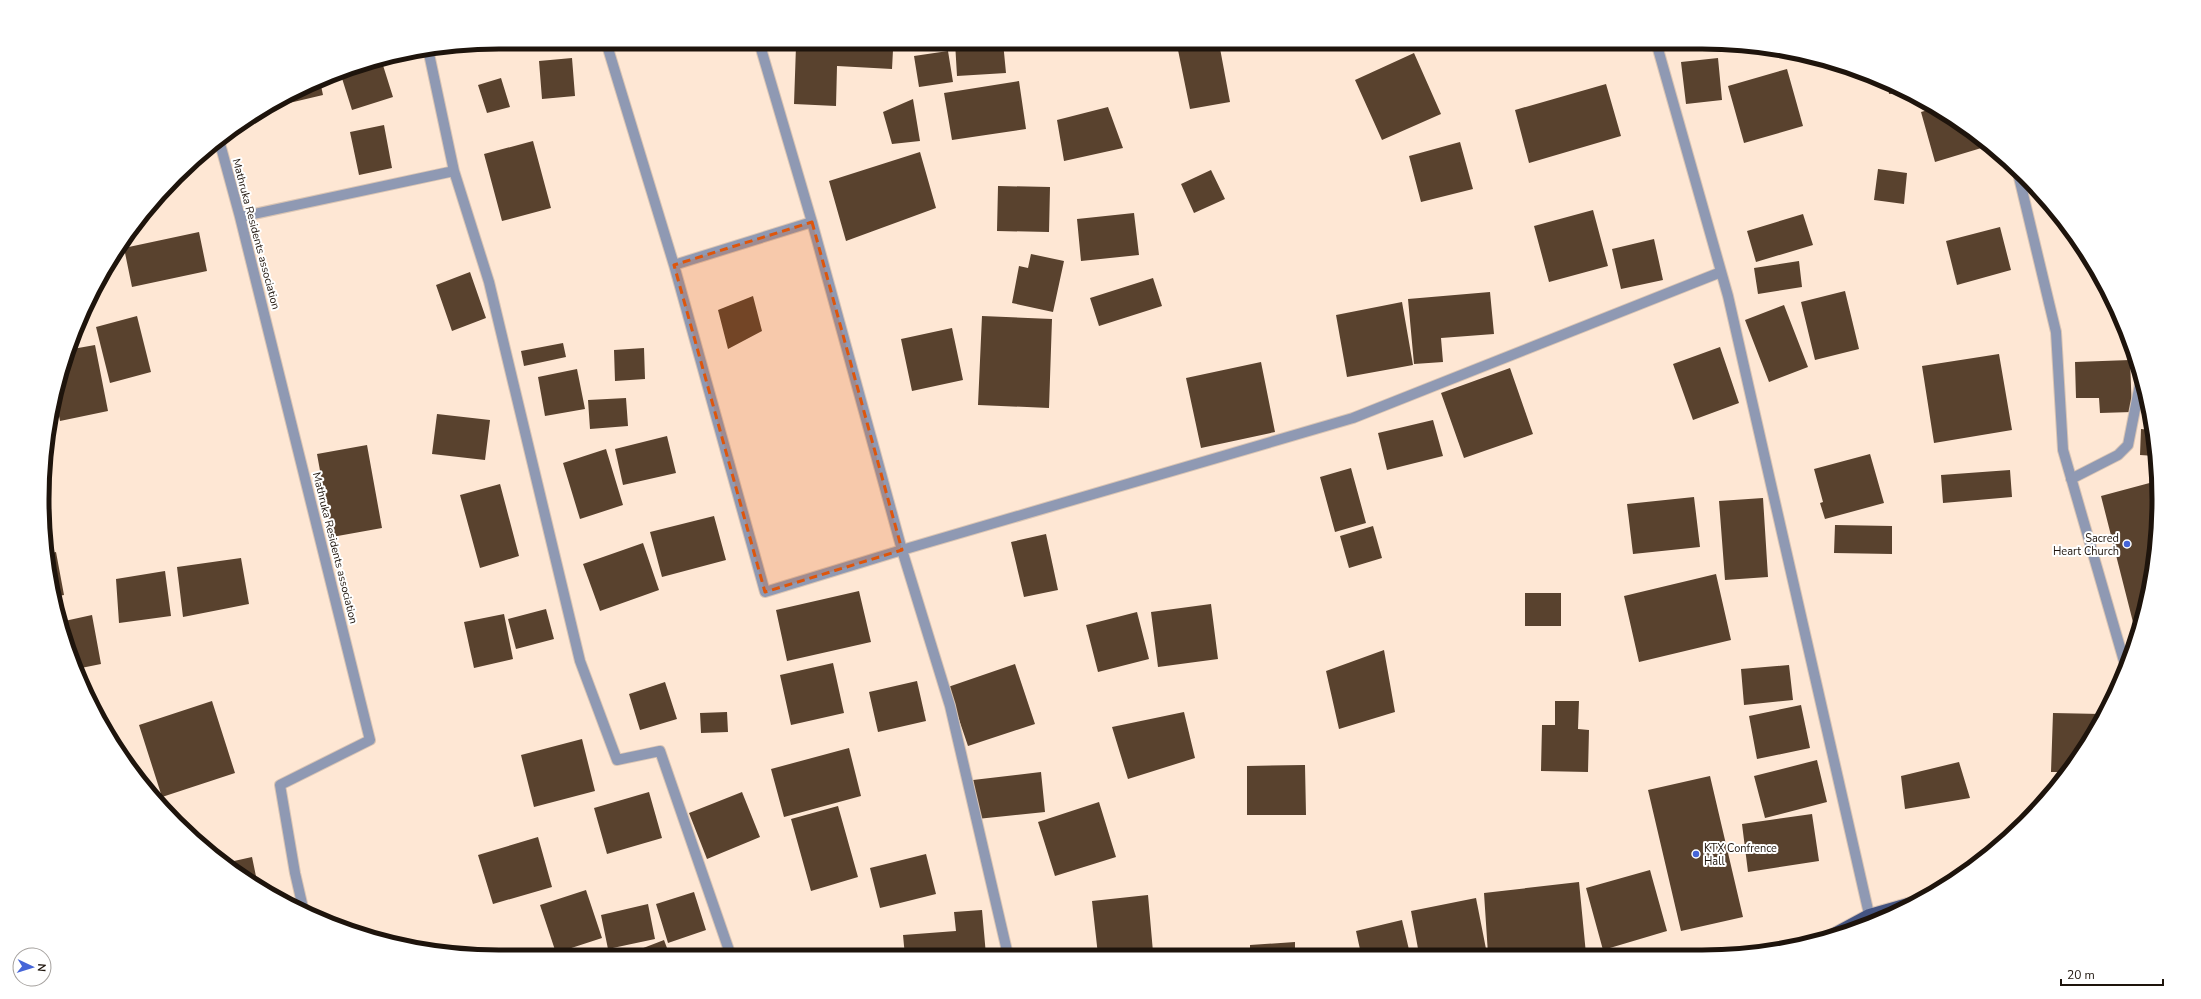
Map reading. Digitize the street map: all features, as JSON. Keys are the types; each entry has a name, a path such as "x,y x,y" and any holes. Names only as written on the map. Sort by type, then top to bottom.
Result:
{"street":[{"path":"608,49 674,265 766,592 902,550 1353,418 1722,272"},
{"path":"761,49 812,222 902,550 950,706 1007,950"},
{"path":"1658,49 1722,272 1870,918"},
{"path":"429,55 454,171 489,282 580,661 616,760 660,752 729,950"},
{"name":"Mathruka Residents association","path":"221,146 240,217 370,740 280,785 294,873 302,905"},
{"path":"240,217 454,171"},
{"path":"2020,181 2056,332 2063,450 2123,658"},
{"path":"674,265 812,222"},
{"path":"2071,479 2118,455 2128,446 2139,391"}],"highlighted area":[{"path":"812,222 902,550 765,592 674,265"}],"building":[{"path":"796,49 893,50 892,69 837,66 836,106 794,104"},
{"path":"955,49 1004,49 1006,73 957,76"},
{"path":"1220,49 1230,102 1190,109 1178,50"},
{"path":"948,51 953,82 919,87 914,56"},
{"path":"1414,53 1441,114 1382,140 1355,80"},
{"path":"572,58 575,96 542,99 539,61"},
{"path":"1718,58 1722,100 1686,104 1681,62"},
{"path":"383,64 393,97 352,110 342,78"},
{"path":"1787,69 1803,126 1744,143 1728,86"},
{"path":"501,78 510,107 487,113 478,85"},
{"path":"1019,81 1026,129 952,140 944,93"},
{"path":"1606,84 1621,136 1529,163 1515,110"},
{"path":"321,86 323,95 285,104 300,95"},
{"path":"1889,89 1897,93 1889,94"},
{"path":"913,99 920,141 892,144 883,112"},
{"path":"1108,107 1123,148 1064,161 1057,120"},
{"path":"1928,110 1983,148 1935,162 1921,112"},
{"path":"384,125 392,168 359,175 350,132"},
{"path":"533,141 551,208 502,221 484,154"},
{"path":"1460,142 1473,189 1421,202 1409,156"},
{"path":"920,152 936,208 846,241 829,181"},
{"path":"1878,169 1907,173 1904,204 1874,200"},
{"path":"1211,170 1225,199 1194,213 1181,184"},
{"path":"998,186 1050,187 1049,232 997,231"},
{"path":"1593,210 1608,266 1549,282 1534,226"},
{"path":"1134,213 1139,255 1081,261 1077,219"},
{"path":"1803,214 1813,245 1756,262 1747,231"},
{"path":"2000,227 2011,270 1957,285 1946,241"},
{"path":"199,232 207,271 132,287 124,250 126,248"},
{"path":"1654,239 1663,280 1621,289 1612,249"},
{"path":"1031,254 1064,261 1053,312 1012,303 1019,266 1028,268"},
{"path":"1799,261 1802,287 1758,294 1754,268"},
{"path":"470,272 486,318 452,331 436,285"},
{"path":"1153,278 1162,306 1099,326 1090,298"},
{"path":"1845,291 1859,349 1815,360 1801,302"},
{"path":"1490,292 1494,334 1441,338 1443,362 1414,364 1408,299"},
{"path":"753,296 762,331 728,349 718,310"},
{"path":"1402,302 1413,365 1347,377 1336,315"},
{"path":"1784,305 1808,367 1769,382 1745,320"},
{"path":"137,316 151,372 110,383 96,327"},
{"path":"982,316 1052,319 1049,408 978,405"},
{"path":"952,328 963,380 912,391 901,339"},
{"path":"563,343 566,357 524,366 521,351"},
{"path":"95,345 108,411 60,421 58,412 64,383 75,349"},
{"path":"1720,347 1739,403 1693,420 1673,364"},
{"path":"644,348 645,379 615,381 614,350"},
{"path":"1999,354 2012,430 1934,443 1922,366"},
{"path":"2130,360 2132,412 2100,413 2099,398 2076,398 2075,362"},
{"path":"1261,362 1275,432 1201,448 1186,378"},
{"path":"1510,368 1533,434 1464,458 1441,393"},
{"path":"577,369 585,409 545,416 538,377"},
{"path":"626,398 628,426 590,429 588,400"},
{"path":"437,414 490,420 485,460 432,454"},
{"path":"1433,420 1443,456 1387,470 1378,433"},
{"path":"2141,429 2146,429 2150,456 2140,455"},
{"path":"667,436 676,473 623,485 615,449"},
{"path":"367,445 382,528 332,537 317,454"},
{"path":"606,449 623,505 580,519 563,463"},
{"path":"1870,454 1884,503 1825,519 1820,503 1823,502 1814,469"},
{"path":"1351,468 1366,523 1335,532 1320,477"},
{"path":"2010,470 2012,497 1943,503 1941,475"},
{"path":"2151,482 2151,529 2148,558 2134,626 2101,496"},
{"path":"500,484 519,556 480,568 460,495"},
{"path":"1694,497 1700,547 1633,554 1627,504"},
{"path":"1763,498 1768,577 1725,580 1719,501"},
{"path":"714,516 726,560 662,577 650,532"},
{"path":"1835,525 1892,526 1892,554 1834,553"},
{"path":"1373,526 1382,558 1349,568 1340,536"},
{"path":"1046,534 1058,590 1024,597 1011,542"},
{"path":"643,543 659,590 600,611 583,564"},
{"path":"56,552 64,595 60,596 52,553"},
{"path":"241,558 249,604 183,617 177,567"},
{"path":"165,571 171,616 119,623 116,579"},
{"path":"1716,574 1731,640 1639,662 1624,596"},
{"path":"859,591 871,642 787,661 776,610"},
{"path":"1525,593 1561,593 1561,626 1525,626"},
{"path":"1211,604 1218,659 1158,667 1151,612"},
{"path":"546,609 554,639 516,649 508,619"},
{"path":"1137,612 1149,659 1098,672 1086,625"},
{"path":"504,614 513,659 474,668 464,622"},
{"path":"92,615 101,664 82,668 66,621"},
{"path":"1384,650 1395,712 1339,729 1326,671"},
{"path":"833,663 844,713 791,725 780,675"},
{"path":"1015,664 1035,724 968,746 948,687"},
{"path":"1789,665 1793,700 1744,705 1741,669"},
{"path":"917,681 926,721 878,732 869,692"},
{"path":"665,682 677,719 640,730 629,694"},
{"path":"212,701 235,773 162,797 139,725"},
{"path":"1555,701 1579,701 1578,729 1589,730 1588,772 1541,771 1542,725 1555,725"},
{"path":"1801,705 1810,748 1757,759 1749,716"},
{"path":"727,712 728,732 701,733 700,713"},
{"path":"1184,712 1195,758 1128,779 1112,727"},
{"path":"2053,713 2098,714 2060,772 2051,772"},
{"path":"582,739 595,791 534,807 521,755"},
{"path":"849,748 861,796 784,817 771,769"},
{"path":"1817,760 1827,802 1765,818 1754,776"},
{"path":"1959,762 1970,798 1905,809 1901,776"},
{"path":"1305,765 1306,815 1247,815 1247,766"},
{"path":"1041,772 1045,812 977,819 973,780"},
{"name":"KTX Confrence Hall","path":"1710,776 1743,917 1681,931 1648,790"},
{"path":"649,792 662,838 607,854 594,808"},
{"path":"742,792 760,837 707,859 689,813"},
{"path":"1099,802 1116,857 1055,876 1038,822"},
{"path":"838,806 858,877 811,891 791,819"},
{"path":"1812,814 1819,861 1748,872 1742,824"},
{"path":"538,837 552,887 493,904 478,855"},
{"path":"926,854 936,894 880,908 870,868"},
{"path":"252,857 257,879 249,874 231,862"},
{"path":"1650,870 1667,931 1603,950 1586,888"},
{"path":"1579,882 1586,950 1488,950 1484,893"},
{"path":"586,890 602,938 565,950 555,950 540,905"},
{"path":"694,892 706,930 668,943 656,904"},
{"path":"1148,895 1153,950 1097,950 1092,901"},
{"path":"1476,898 1486,950 1418,950 1411,911"},
{"path":"648,904 655,939 608,949 601,915"},
{"path":"982,910 986,950 904,950 903,935 956,931 954,912"},
{"path":"1402,920 1409,950 1360,950 1356,931"},
{"path":"664,940 668,950 638,950"},
{"path":"1295,942 1295,950 1250,950 1250,945"}],"place":[{"name":"Sacred Heart Church","path":"2127,544"},
{"name":"KTX Confrence Hall","path":"1696,854"}]}
